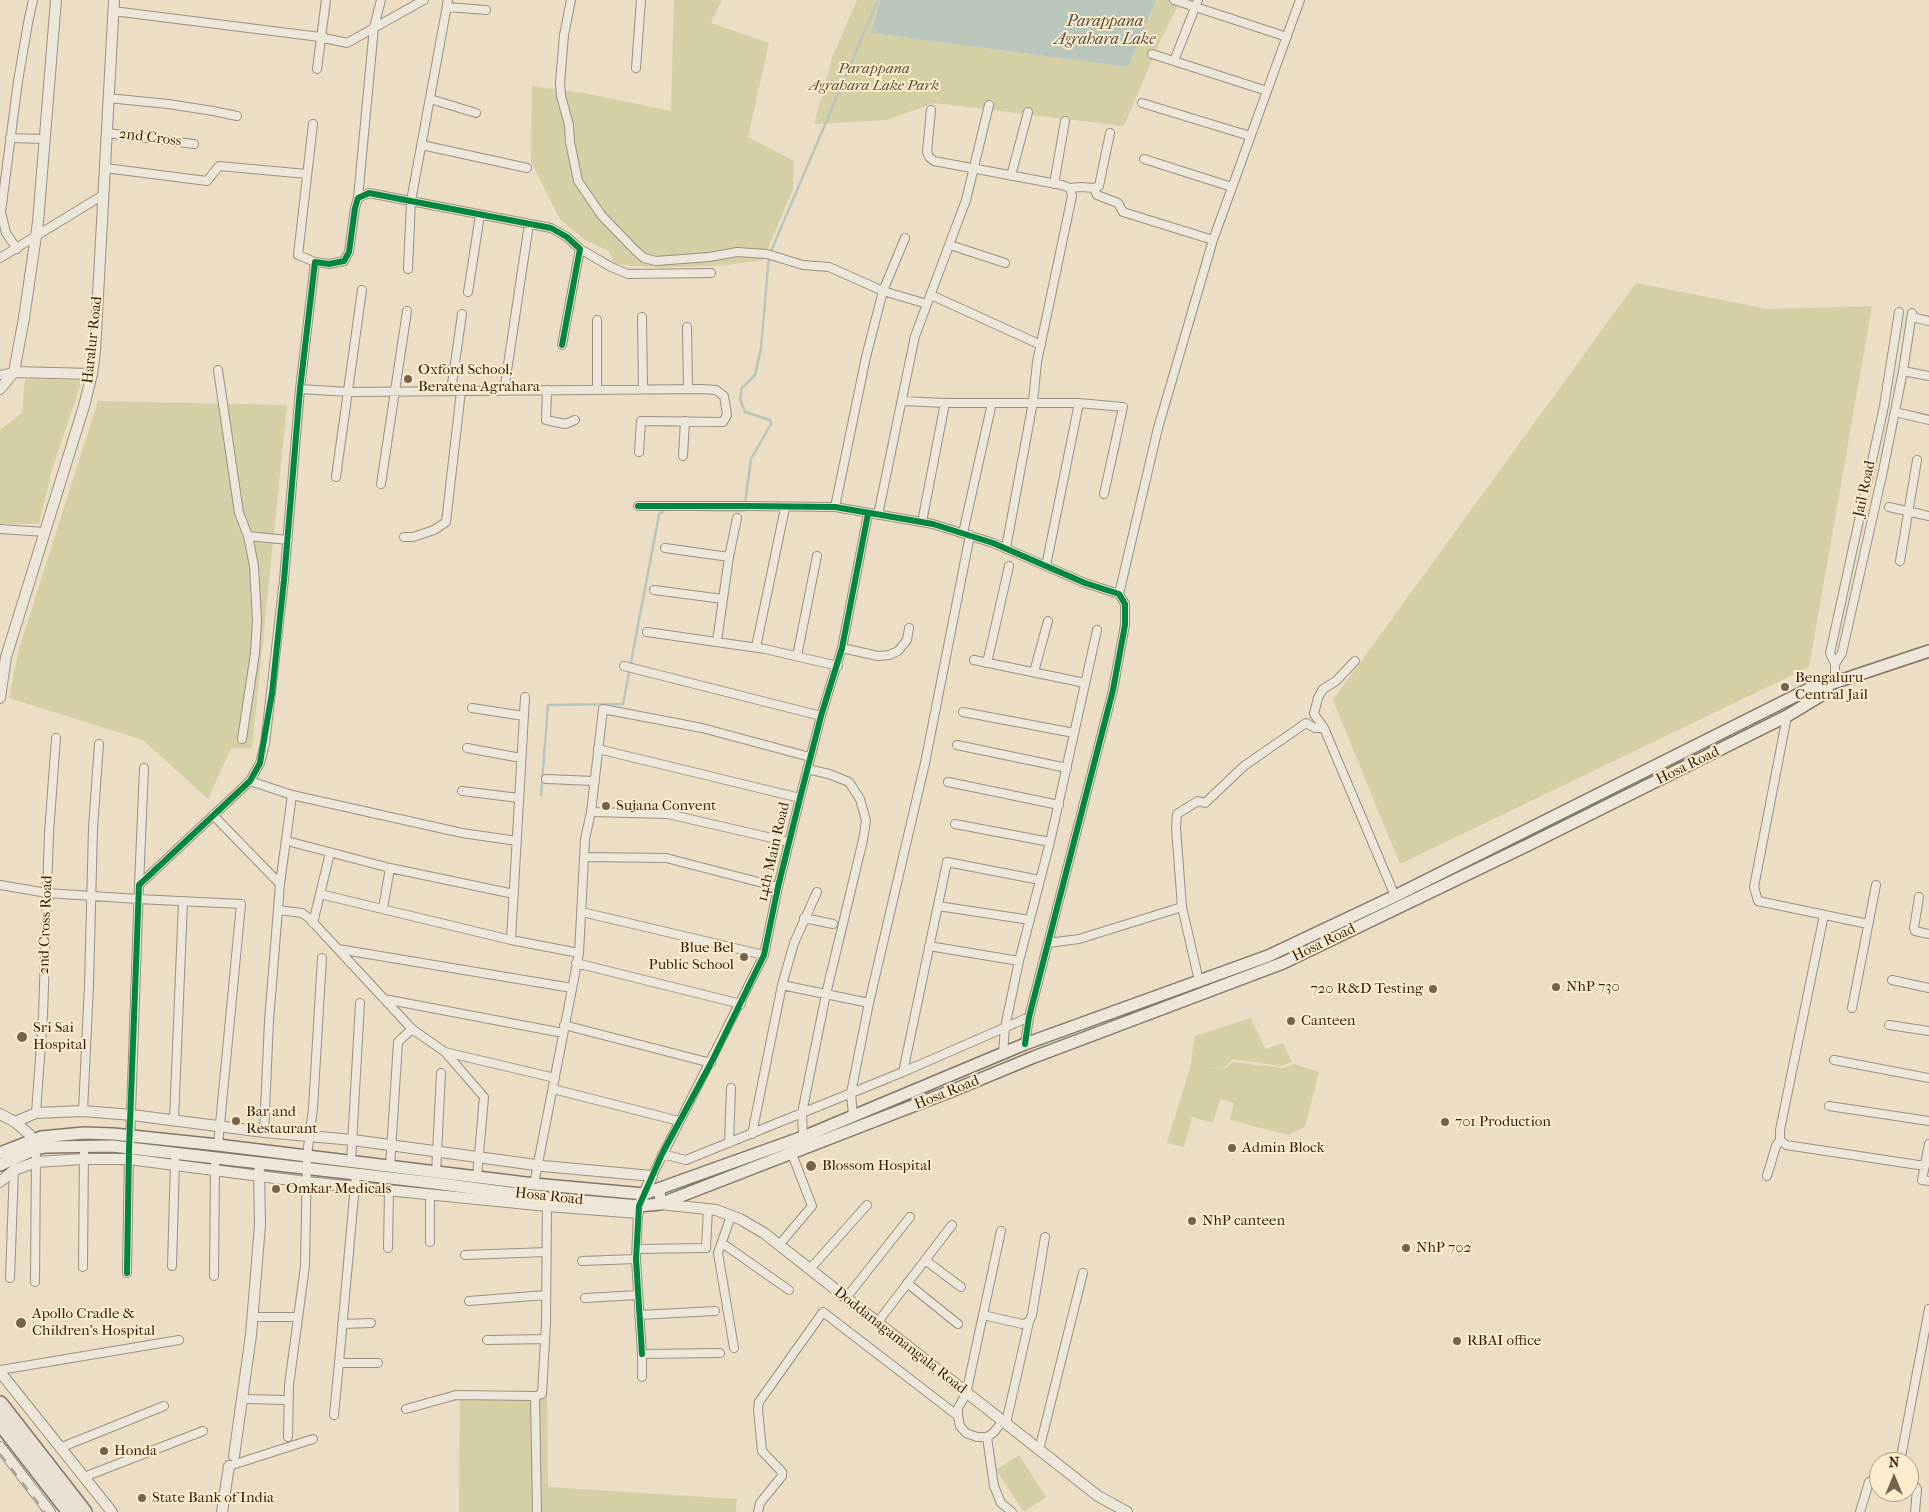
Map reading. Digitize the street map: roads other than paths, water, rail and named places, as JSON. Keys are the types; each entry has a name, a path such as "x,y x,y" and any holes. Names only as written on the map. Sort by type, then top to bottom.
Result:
{"highway":[{"path":"0,1404 84,1512"},
{"path":"0,1422 70,1512"}],"main road":[{"name":"Hosa Road","path":"0,1165 14,1164 41,1137 84,1133 218,1144 436,1173 644,1194 803,1137 1025,1044 1268,956 1395,896 1809,688 1819,684 1833,683 1929,651"},
{"name":"Hosa Road","path":"0,1153 35,1145 55,1146 84,1153 112,1146 129,1154 176,1154 356,1174 547,1202 639,1209 660,1204 792,1154 1034,1057 1283,963 1528,845 1787,716 1820,696 1833,683"},
{"path":"945,1078 954,1090"}],"street":[{"path":"17,249 6,233 1,212 10,138 33,0"},
{"path":"0,389 14,372 36,236 56,0"},
{"name":"Haralur Road","path":"0,698 6,657 84,406 92,374 95,351 114,0"},
{"path":"317,69 326,0"},
{"path":"312,124 298,255 315,262 329,264 344,261 349,252 354,208 358,198 374,27 380,0"},
{"path":"113,11 320,37 347,43 424,0"},
{"path":"571,0 564,35 560,83 561,96 570,124 570,142 578,181 602,216 634,250 644,258 656,261 709,257 737,252 770,255 803,265 828,267 883,291 928,304"},
{"path":"636,68 641,0"},
{"path":"1174,0 1196,3 1287,37"},
{"path":"1119,594 1158,428 1213,240 1300,0"},
{"path":"1174,61 1196,3"},
{"path":"408,269 411,201 448,4 486,10"},
{"path":"1152,54 1267,91"},
{"path":"108,98 214,110 237,116"},
{"path":"430,99 476,113"},
{"path":"1142,103 1250,136"},
{"path":"878,516 915,336 966,200 989,105"},
{"path":"931,110 927,152 934,161 1070,188 1094,188 1099,186 1110,133"},
{"path":"1011,176 1028,112"},
{"path":"1054,184 1064,121"},
{"name":"2nd Cross","path":"107,133 194,144"},
{"path":"10,138 45,139"},
{"path":"422,144 527,168"},
{"path":"1144,159 1232,187"},
{"path":"105,168 207,181 219,166 307,174"},
{"path":"1006,548 1033,402 1041,345 1072,196 1070,188"},
{"path":"1094,188 1097,195 1118,203 1123,212 1213,240"},
{"path":"358,198 369,193 551,228 567,237 580,249 611,267 628,274 711,273"},
{"path":"0,258 103,195"},
{"path":"468,292 480,215"},
{"path":"504,390 529,224"},
{"path":"835,507 866,357 883,291 905,238"},
{"path":"950,245 1005,264"},
{"path":"562,345 580,249"},
{"path":"139,885 250,781 260,763 272,693 288,540 300,390 315,262"},
{"path":"336,477 362,290"},
{"path":"931,295 1041,345"},
{"path":"381,484 407,311"},
{"name":"Jail Road","path":"1833,683 1835,664 1830,653 1884,406 1899,312"},
{"path":"450,391 462,314"},
{"path":"1835,664 1842,653 1895,412 1912,315 1929,321"},
{"path":"642,317 644,390"},
{"path":"597,320 597,390"},
{"path":"686,327 688,389"},
{"path":"218,370 239,513 248,536 254,566 257,620 242,738"},
{"path":"1903,371 1929,376"},
{"path":"0,375 14,372 92,374"},
{"path":"300,390 394,392 688,389 716,390 724,396 728,415 724,422 641,421 638,452"},
{"path":"547,390 546,420 565,424 575,420"},
{"path":"404,536 413,537 434,530 446,522 461,391"},
{"path":"902,401 945,403 1079,403 1123,407 1104,494"},
{"path":"922,522 945,403"},
{"path":"853,1116 851,1093 869,1003 925,763 966,534 992,403"},
{"path":"1046,566 1079,403"},
{"path":"1895,412 1929,420"},
{"path":"683,456 685,421"},
{"path":"1900,561 1917,460"},
{"path":"638,506 835,507 878,516 922,522 966,534 1006,548 1085,583 1119,594 1125,604 1125,625 1113,690 1029,1017 1025,1044"},
{"path":"1889,507 1929,516"},
{"path":"756,647 785,508"},
{"name":"14th Main Road","path":"652,1176 741,1004 764,955 778,887 810,756 838,666 868,514"},
{"path":"717,641 729,557 737,518"},
{"path":"0,529 45,532"},
{"path":"248,536 288,540"},
{"path":"665,548 729,557"},
{"path":"797,656 817,556"},
{"path":"987,663 1009,566"},
{"path":"654,590 723,599"},
{"path":"1034,672 1048,621"},
{"path":"842,648 878,656 889,655 898,651 907,640 909,628"},
{"path":"1003,1053 1019,961 1050,842 1097,630"},
{"path":"647,632 756,647 838,666"},
{"path":"974,660 1085,683"},
{"path":"1354,662 1336,681 1323,690 1318,698 1314,714 1324,728 1395,896"},
{"path":"624,666 821,716"},
{"path":"512,940 525,697"},
{"path":"472,708 524,716"},
{"path":"534,1184 579,954 584,857 603,709 702,728 810,756"},
{"path":"963,712 1074,733"},
{"path":"1787,716 1754,887 1758,901 1868,924"},
{"path":"1199,981 1182,908 1176,828 1177,814 1198,801 1205,803 1244,766 1306,722 1315,728 1324,728"},
{"name":"2nd Cross Road","path":"36,1112 44,1016 49,832 56,738"},
{"path":"83,1112 93,828 99,744"},
{"path":"957,745 1067,768"},
{"path":"467,748 521,758"},
{"path":"598,749 800,798"},
{"path":"127,1272 129,1154 144,768"},
{"path":"803,1137 802,1113 826,994 864,840 866,821 860,800 849,782 829,774 807,769"},
{"path":"546,779 594,781"},
{"path":"250,781 292,795 462,833 517,841"},
{"path":"948,782 1058,805"},
{"path":"462,791 519,798"},
{"path":"264,1132 269,1021 280,884 292,795"},
{"path":"591,812 668,814 789,842"},
{"path":"212,815 280,884"},
{"path":"954,824 1050,842"},
{"path":"287,841 390,868 514,894"},
{"path":"312,924 330,853"},
{"path":"584,857 666,858 778,887"},
{"path":"903,1072 947,862 1040,880"},
{"path":"383,908 390,868"},
{"path":"1852,1008 1876,885"},
{"path":"0,886 47,893 241,904 218,1144"},
{"path":"752,1134 782,986 794,943 817,892"},
{"path":"320,894 383,908 426,921 579,954"},
{"path":"1919,896 1914,928 1915,931 1929,934"},
{"path":"174,1120 183,902"},
{"path":"938,906 1030,920"},
{"path":"1048,942 1079,939 1182,908"},
{"path":"278,910 302,913 412,1029 445,1052 484,1097 477,1177"},
{"path":"582,912 764,955"},
{"path":"1767,1176 1776,1146 1780,1140 1780,1130 1824,915"},
{"path":"804,918 834,924"},
{"path":"929,946 1019,961"},
{"path":"338,949 572,988"},
{"path":"288,1437 289,1385 305,1266 306,1169 313,1108 322,958"},
{"path":"576,963 741,1004"},
{"path":"1892,980 1929,988"},
{"path":"782,986 869,1003"},
{"path":"384,999 564,1029 711,1063"},
{"path":"351,1162 360,1004"},
{"path":"662,1154 686,1160 903,1072 1029,1017"},
{"path":"1889,1025 1929,1032"},
{"path":"390,1167 398,1042 412,1029"},
{"path":"445,1052 555,1078"},
{"path":"1834,1060 1929,1078"},
{"path":"436,1173 441,1073"},
{"path":"729,1143 731,1088"},
{"path":"553,1089 679,1121"},
{"path":"1829,1106 1929,1121"},
{"path":"15,1122 36,1112 132,1115 264,1132 353,1140 538,1165 652,1176 639,1209 636,1259 642,1378"},
{"path":"0,1114 15,1122 29,1134 35,1145 34,1282"},
{"path":"1780,1140 1786,1144 1925,1166"},
{"path":"1929,1144 1922,1180 1929,1181"},
{"path":"0,1182 14,1164 84,1153 83,1267"},
{"path":"129,1154 175,1166 215,1172 430,1195 547,1202 545,1339 542,1394 535,1396 456,1395 406,1409"},
{"path":"172,1266 176,1154"},
{"path":"779,1245 812,1206 792,1154"},
{"path":"214,1276 215,1158"},
{"path":"234,1456 243,1399 260,1225 259,1163"},
{"path":"10,1278 14,1164"},
{"path":"334,1415 356,1174"},
{"path":"660,1188 660,1204"},
{"path":"388,1248 389,1190"},
{"path":"430,1195 430,1242"},
{"name":"Doddanagamangala Road","path":"660,1204 716,1210 764,1233 966,1394 1098,1496 1127,1512"},
{"path":"810,1269 867,1205"},
{"path":"637,1249 706,1248 708,1209"},
{"path":"731,1216 718,1253 734,1348"},
{"path":"846,1298 910,1217"},
{"path":"877,1323 952,1225"},
{"path":"1001,1231 966,1394 958,1408 960,1426 966,1433 977,1437 987,1437 1004,1422 1029,1322 1045,1237"},
{"path":"722,1242 789,1290"},
{"path":"465,1256 546,1252"},
{"path":"582,1261 636,1259"},
{"path":"925,1260 961,1288"},
{"path":"1039,1450 1083,1273"},
{"path":"908,1283 958,1324"},
{"path":"469,1301 546,1295"},
{"path":"585,1298 638,1295"},
{"path":"639,1315 715,1311"},
{"path":"758,1512 760,1503 782,1476 782,1472 762,1451 759,1402 823,1312 958,1416"},
{"path":"1902,1452 1929,1313"},
{"path":"983,1315 1022,1324 1029,1322"},
{"path":"252,1318 298,1317"},
{"path":"342,1324 370,1323"},
{"path":"486,1340 545,1339"},
{"path":"112,1512 0,1371 179,1340"},
{"path":"642,1354 720,1353"},
{"path":"339,1363 378,1363"},
{"path":"535,1396 537,1512"},
{"path":"243,1399 288,1400"},
{"path":"62,1447 164,1406"},
{"path":"84,1477 202,1431"},
{"path":"987,1437 994,1486 1001,1503 1012,1512"},
{"path":"222,1512 229,1466 313,1439"},
{"path":"0,1447 50,1512"},
{"path":"1860,1512 1869,1482"}],"water":[{"name":"Parappana Agrahara Lake","path":"880,0 1156,0 1128,67 871,33"}],"waterway":[{"path":"698,510 744,511 751,459 771,424 770,420 745,412 740,399 742,388 755,375 761,348 769,256 878,0"},
{"path":"541,795 548,705 623,704 659,515 665,509"}],"railway":[{"path":"0,1454 45,1512"}],"place":[{"name":"Oxford School, Beratena Agrahara","path":"408,379"},
{"name":"Bengaluru Central Jail","path":"1785,687"},
{"name":"Sujana Convent","path":"606,806"},
{"name":"Blue Bel Public School","path":"744,957"},
{"name":"NhP 730","path":"1556,987"},
{"name":"720 R&D Testing","path":"1433,989"},
{"name":"Canteen","path":"1291,1021"},
{"name":"Sri Sai Hospital","path":"22,1037"},
{"name":"Bar and Restaurant","path":"236,1121"},
{"name":"701 Production","path":"1445,1122"},
{"name":"Admin Block","path":"1232,1148"},
{"name":"Blossom Hospital","path":"811,1166"},
{"name":"Omkar Medicals","path":"276,1189"},
{"name":"NhP canteen","path":"1192,1221"},
{"name":"NhP 702","path":"1406,1248"},
{"name":"Apollo Cradle & Children's Hospital","path":"21,1323"},
{"name":"RBAI office","path":"1457,1341"},
{"name":"Honda","path":"104,1451"},
{"name":"State Bank of India","path":"142,1498"}],"park label":[{"name":"Parappana Agrahara Lake Park","path":"874,78"}]}
